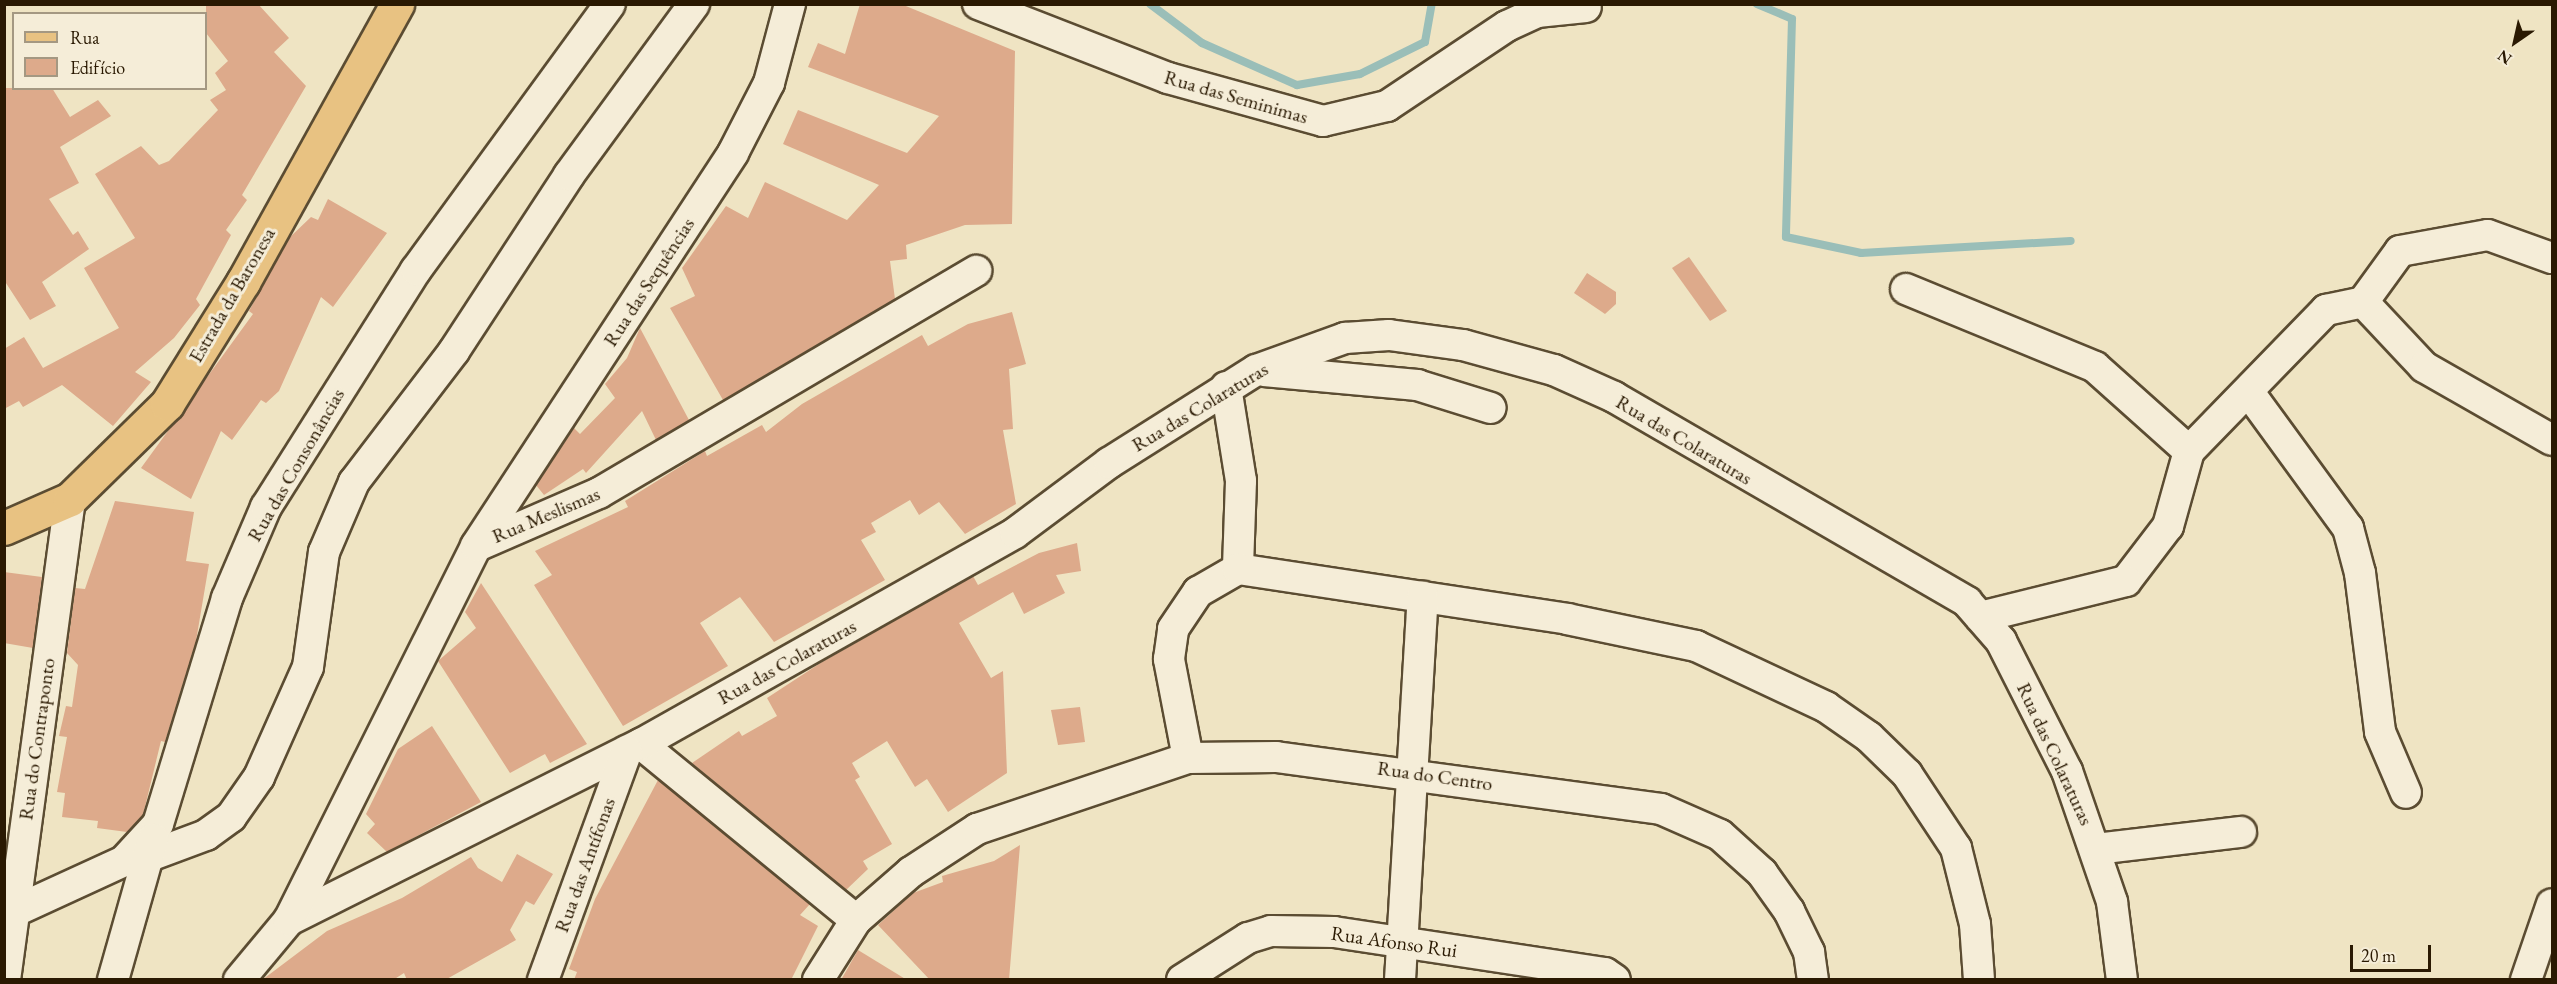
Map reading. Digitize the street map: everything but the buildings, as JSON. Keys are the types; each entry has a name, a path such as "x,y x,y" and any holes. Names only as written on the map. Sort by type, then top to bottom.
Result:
{"main road":[{"name":"Estrada da Baronesa","path":"4,528 70,499 167,404 243,282 397,4"}],"street":[{"name":"Rua das Consonâncias","path":"13,912 123,861 158,824 227,598 266,507 416,270 610,4"},
{"path":"147,857 206,835 231,817 259,777 308,667 324,552 354,482 454,351 569,175 694,4"},
{"name":"Rua das Sequências","path":"477,546 733,153 769,83 790,4"},
{"name":"Rua das Seminimas","path":"978,4 1168,78 1323,122 1387,106 1507,26 1537,12 1586,7"},
{"path":"1980,617 2126,581 2168,526 2189,451 2326,310 2363,302 2400,251 2488,235 2553,258"},
{"name":"Rua Meslismas","path":"290,920 477,546 599,493 976,271"},
{"path":"1906,289 2095,367 2189,451"},
{"path":"2363,302 2424,367 2553,440"},
{"name":"Rua das Colaraturas","path":"290,920 634,748 1015,533 1226,387 1256,370 1345,338 1389,334 1463,345 1554,370 1614,397 1767,490 1911,567 1980,617 2001,641 2031,697 2096,849 2112,902 2122,980"},
{"path":"1256,370 1417,385 1491,408"},
{"path":"1226,387 1241,481 1238,570"},
{"path":"2248,390 2348,528 2360,573 2380,732 2406,793"},
{"name":"Rua do Contraponto","path":"5,980 70,499"},
{"path":"1188,758 1169,659 1173,629 1198,592 1238,570 1423,597 1696,646 1826,706 1869,737 1907,774 1956,848 1975,924 1978,980"},
{"path":"1400,980 1400,942 1416,772 1423,597"},
{"path":"634,748 856,921"},
{"name":"Rua das Antífonas","path":"543,980 634,748"},
{"name":"Rua do Centro","path":"818,980 856,921 911,872 977,829 1188,758 1276,757 1416,772 1661,809 1720,835 1762,873 1790,911 1809,952 1813,980"},
{"path":"113,980 158,824"},
{"path":"2096,849 2241,832"},
{"path":"2526,980 2553,904"},
{"path":"239,980 290,920"},
{"name":"Rua Afonso Rui","path":"1182,980 1248,938 1271,931 1334,932 1605,973 1616,980"}],"waterway":[{"path":"1150,4 1202,43 1297,85 1360,74 1425,42 1432,4"},
{"path":"1757,4 1792,19 1786,237 1861,253 2071,241"}]}
